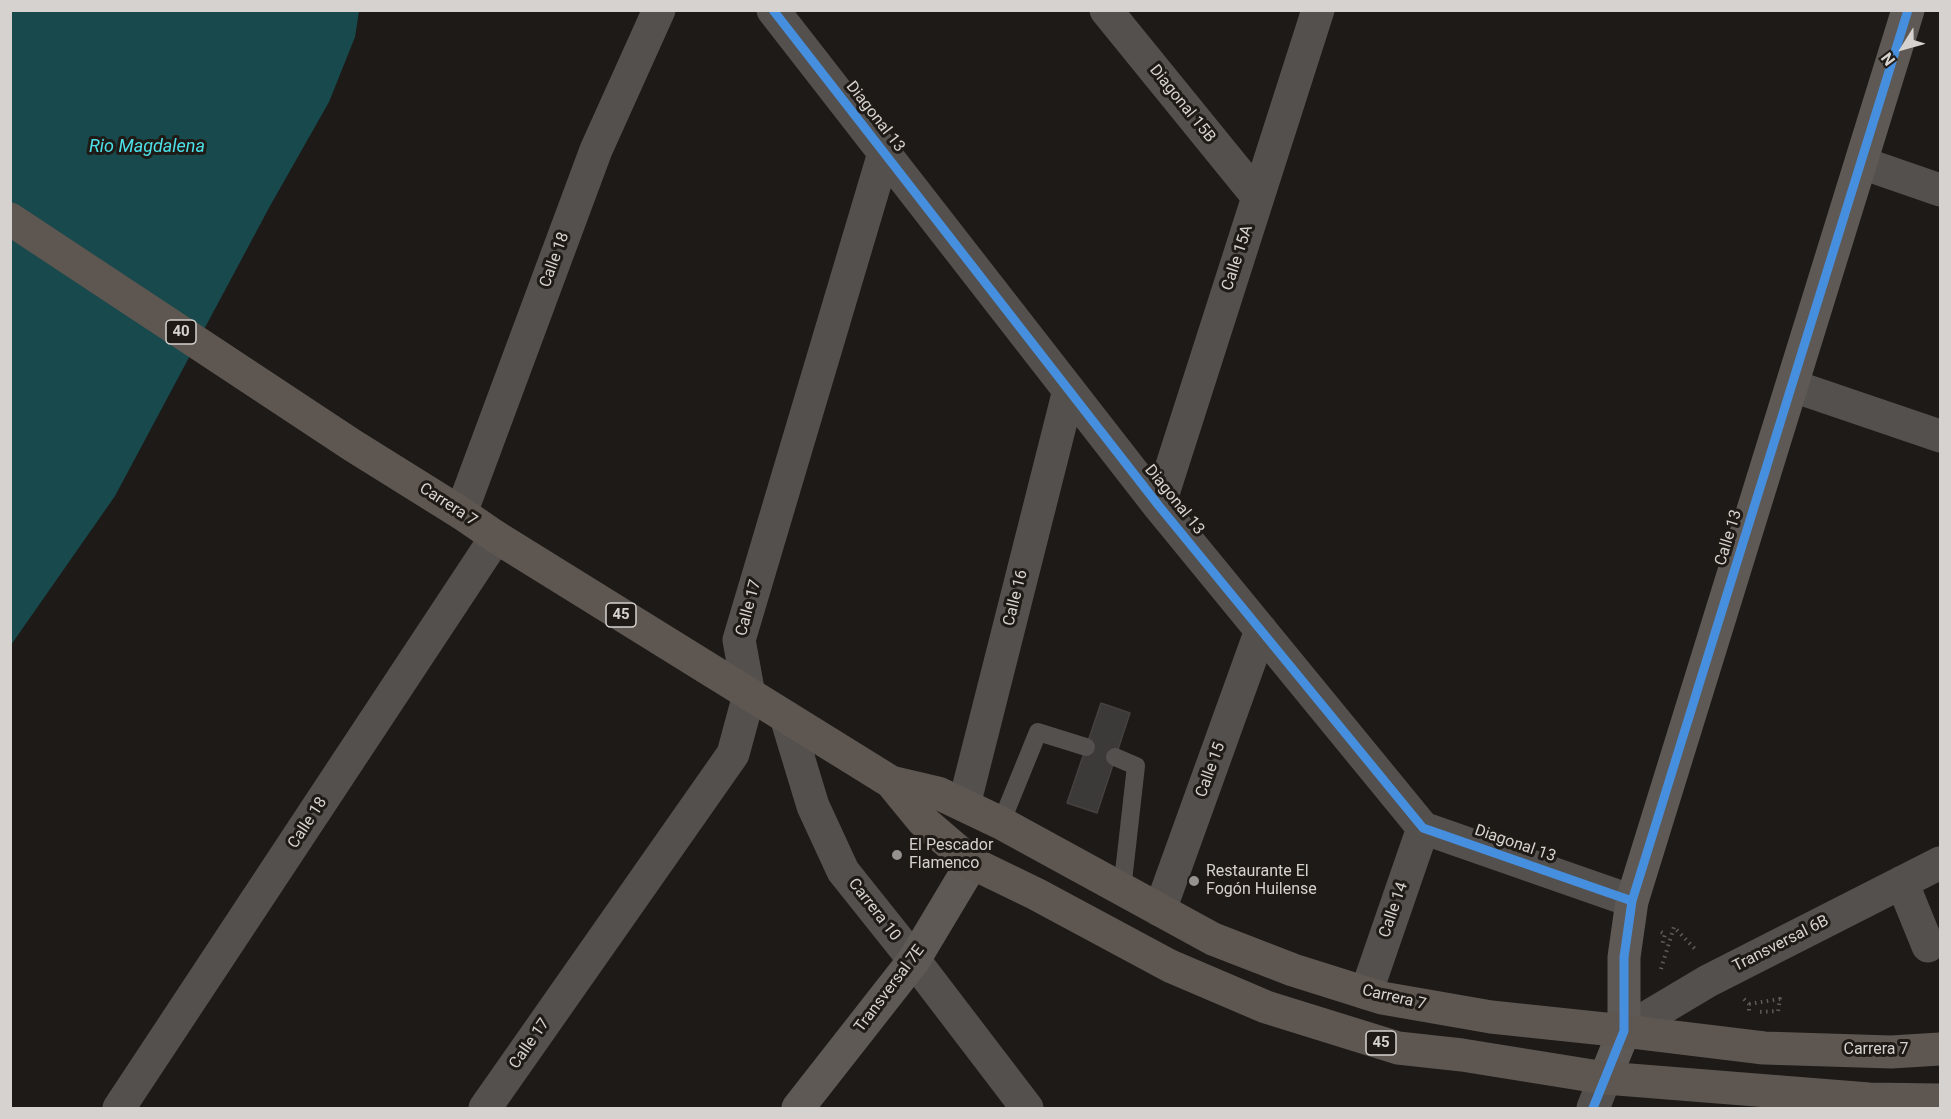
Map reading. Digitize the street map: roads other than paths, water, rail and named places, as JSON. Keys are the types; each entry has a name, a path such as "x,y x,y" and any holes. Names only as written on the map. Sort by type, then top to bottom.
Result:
{"main road":[{"name":"Carrera 7","path":"10,219 352,445 891,782 938,793 1001,823 1213,939 1293,970 1382,998 1491,1017 1764,1048 1891,1052 1941,1049"},
{"name":"Carrera 7","path":"891,782 923,821 972,863 1036,894 1170,966 1266,1007 1398,1048 1462,1055 1605,1078 1817,1096 1941,1100"}],"street":[{"name":"Calle 18","path":"462,513 596,150 659,10"},
{"name":"Diagonal 13","path":"773,10 1159,506 1423,828 1632,901"},
{"name":"Diagonal 15B","path":"1106,10 1258,197"},
{"name":"Calle 15A","path":"1159,506 1318,10"},
{"name":"Calle 13","path":"1605,1078 1624,1031 1624,957 1632,901 1908,10"},
{"name":"Calle 17","path":"485,1108 734,754 749,695 739,640 884,153"},
{"path":"1862,163 1941,190"},
{"path":"1793,386 1941,436"},
{"name":"Calle 16","path":"964,805 1069,390"},
{"name":"Calle 18","path":"119,1108 496,537"},
{"name":"Calle 15","path":"1160,910 1261,630"},
{"name":"Carrera 10","path":"786,717 813,806 843,871 1027,1108"},
{"name":"Calle 14","path":"1366,993 1423,828"},
{"name":"Transversal 7E","path":"798,1108 914,960 972,863"},
{"name":"Transversal 6B","path":"1624,1031 1708,981 1941,863"},
{"path":"1902,882 1928,946"},
{"path":"1593,1108 1605,1078"}],"lane":[{"path":"1001,823 1038,732 1086,747"},
{"path":"1116,757 1136,766 1122,890"}],"water":[{"name":"Rio Magdalena","path":"11,11 359,11 355,37 329,102 270,206 115,496 11,645"}],"place":[{"name":"El Pescador Flamenco","path":"897,855"},
{"name":"Restaurante El Fogón Huilense","path":"1194,881"}]}
